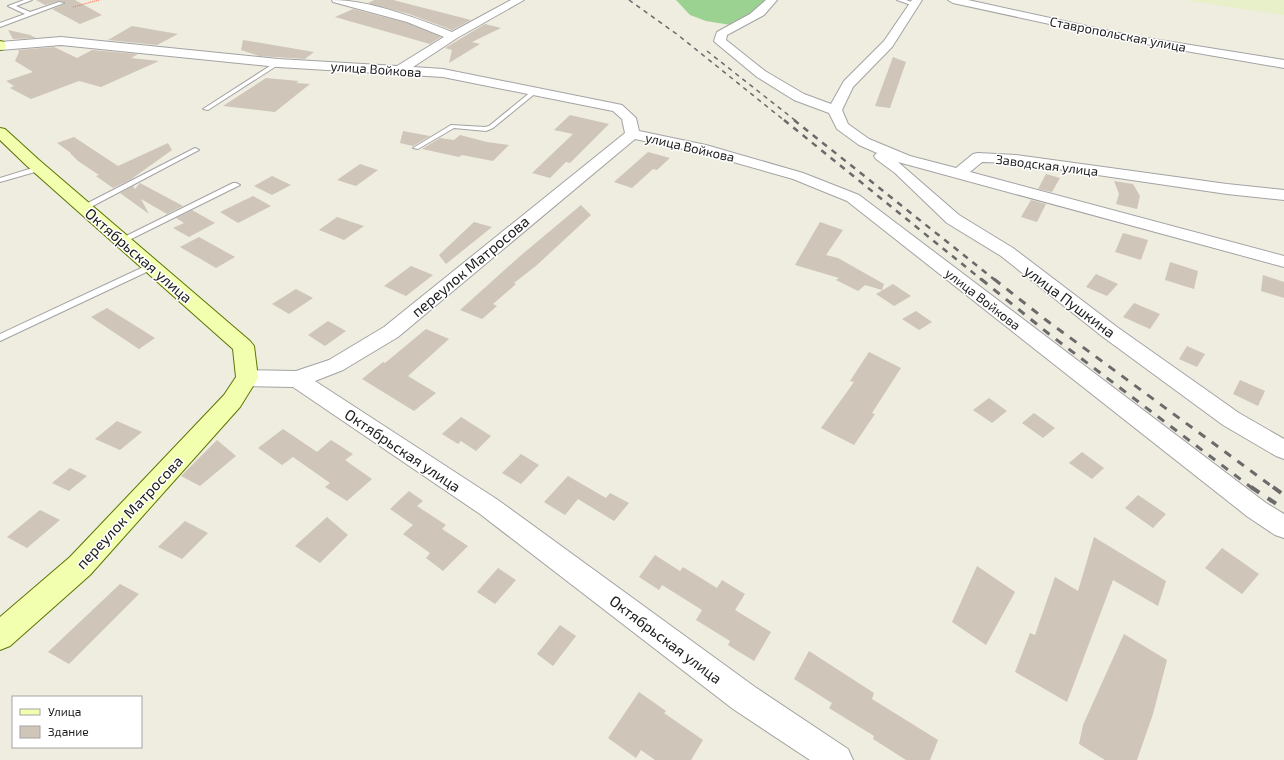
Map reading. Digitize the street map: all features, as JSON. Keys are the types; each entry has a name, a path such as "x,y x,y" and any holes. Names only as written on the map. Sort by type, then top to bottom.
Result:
{"main road":[{"name":"Октябрьская улица","path":"0,132 39,168 243,346 247,378"},
{"name":"переулок Матросова","path":"0,636 80,566 232,401 247,378"}],"street":[{"path":"337,0 411,20 453,36"},
{"path":"399,71 453,36 519,0"},
{"path":"772,0 764,11 748,21 721,34 720,41 761,74 800,97 835,110 842,126 864,142 905,159 1284,262"},
{"name":"Ставропольская улица","path":"953,0 1128,38 1284,64"},
{"path":"835,110 850,81 863,71 888,44 915,2"},
{"name":"улица Войкова","path":"0,46 61,41 278,63 443,74 617,108 629,118 632,134 701,148 798,176 852,198 1257,510 1284,527"},
{"name":"переулок Матросова","path":"297,379 336,365 391,332 632,134"},
{"name":"улица Пушкина","path":"864,142 900,170 953,219 1007,252 1110,332 1231,419 1284,450"},
{"name":"Заводская улица","path":"960,173 978,157 1016,159 1227,189 1284,195"},
{"path":"247,378 297,379"},
{"name":"Октябрьская улица","path":"297,379 489,507 744,698 837,760"}],"lane":[{"path":"29,0 11,6 29,14"},
{"path":"900,0 915,2"},
{"path":"0,25 61,3"},
{"path":"206,109 278,63"},
{"path":"416,148 453,126 486,129 492,126 534,92"},
{"path":"84,207 194,150"},
{"path":"0,180 39,168"},
{"path":"122,240 236,185"},
{"path":"0,338 152,266"}],"green space":[{"path":"676,0 766,0 752,14 731,25 706,21 690,15"},
{"path":"1184,0 1284,0 1284,15"}],"building":[{"path":"36,0 75,0 102,15 80,24 52,9 65,4 64,2 59,1 45,5"},
{"path":"374,0 393,0 471,20 452,30 409,14 368,3"},
{"path":"353,9 407,23 441,37 430,44 335,17"},
{"path":"485,24 501,28 472,42 480,44 449,63 452,50 445,48"},
{"path":"132,26 178,34 157,45 108,40"},
{"path":"8,30 30,35 36,38 13,39"},
{"path":"243,40 314,52 305,59 259,56 241,50"},
{"path":"54,47 77,58 92,50 138,54 131,58 159,61 101,87 79,81 31,99 10,88 14,86 6,81 33,72 15,61 19,52 18,50"},
{"path":"893,57 906,62 890,108 875,106"},
{"path":"266,78 299,81 296,83 310,84 275,112 223,106"},
{"path":"570,115 609,124 570,163 566,162 550,178 532,173 573,134 554,130"},
{"path":"403,131 430,136 413,146 400,143"},
{"path":"460,135 487,142 509,145 493,161 462,155 459,157 422,149 440,138 454,140"},
{"path":"74,137 118,166 168,143 172,150 130,180 113,188 96,176 99,175 78,161 71,153 57,143"},
{"path":"648,152 670,158 657,170 653,169 632,188 614,182"},
{"path":"360,164 378,170 356,186 337,180"},
{"path":"1046,174 1060,178 1052,192 1038,189"},
{"path":"272,176 291,185 272,195 254,186"},
{"path":"1114,181 1133,184 1140,196 1137,209 1116,204 1119,194"},
{"path":"140,183 183,206 167,214 141,199 149,214 120,193 133,186 135,189"},
{"path":"253,196 271,206 238,223 220,212"},
{"path":"1031,200 1046,204 1037,222 1021,217"},
{"path":"581,205 591,215 537,265 514,283 516,284 493,304 497,306 482,319 460,310 519,257"},
{"path":"192,210 215,223 189,237 173,228 184,223 176,218"},
{"path":"337,217 364,226 344,240 319,230"},
{"path":"474,222 492,227 446,264 439,255"},
{"path":"820,222 843,230 826,255 838,258 884,284 882,290 865,285 858,291 836,280 839,278 795,265"},
{"path":"1123,233 1148,240 1141,260 1115,252"},
{"path":"199,237 235,257 216,268 180,247"},
{"path":"1170,262 1198,271 1194,289 1165,280"},
{"path":"411,266 433,275 406,296 384,286"},
{"path":"1096,274 1118,284 1107,296 1086,287"},
{"path":"1263,275 1284,282 1284,298 1261,291"},
{"path":"893,284 911,296 894,306 876,294"},
{"path":"296,289 313,298 289,314 272,304"},
{"path":"1134,303 1160,314 1150,329 1123,317"},
{"path":"107,308 155,338 139,349 91,317"},
{"path":"916,311 932,322 919,330 902,319"},
{"path":"328,321 346,331 325,346 308,335"},
{"path":"426,329 449,339 408,376 436,393 414,411 362,379 383,362 385,363"},
{"path":"1187,346 1205,354 1197,367 1179,359"},
{"path":"869,352 901,368 872,413 875,414 854,445 821,428 854,382 850,381"},
{"path":"1240,380 1265,391 1258,406 1233,394"},
{"path":"989,398 1007,411 992,423 973,410"},
{"path":"1034,413 1055,428 1043,438 1022,423"},
{"path":"461,417 491,436 476,451 461,441 458,444 442,434"},
{"path":"117,421 142,432 120,450 95,439"},
{"path":"283,429 317,452 331,440 353,454 345,460 372,479 347,501 325,487 330,483 293,457 282,465 258,448"},
{"path":"217,440 236,456 200,486 181,476"},
{"path":"1082,452 1104,468 1092,479 1069,463"},
{"path":"521,454 539,465 521,484 502,473"},
{"path":"70,468 87,476 69,491 52,483"},
{"path":"568,476 606,498 610,493 629,503 614,521 578,499 565,515 544,502"},
{"path":"409,491 423,501 417,506 446,525 442,529 468,546 443,571 426,558 430,553 403,534 413,525 390,509"},
{"path":"1138,495 1166,514 1153,528 1125,508"},
{"path":"40,510 60,520 27,548 7,537"},
{"path":"327,517 348,535 320,563 295,546"},
{"path":"185,521 208,533 182,559 158,547"},
{"path":"1094,537 1166,581 1158,606 1113,580 1067,702 1015,672 1030,633 1035,635 1055,577 1078,591"},
{"path":"1222,548 1259,574 1242,594 1205,568"},
{"path":"655,555 680,571 683,567 717,588 722,580 745,594 735,610 771,632 754,661 728,645 730,641 696,620 702,610 662,585 659,590 639,577"},
{"path":"977,566 1015,592 986,645 952,622"},
{"path":"498,568 516,580 495,604 477,592"},
{"path":"120,584 139,594 69,664 48,652"},
{"path":"560,625 576,636 553,666 537,654"},
{"path":"1124,634 1167,660 1153,714 1137,760 1105,760 1079,744 1083,725"},
{"path":"809,651 874,693 872,699 938,740 930,760 906,760 873,739 874,736 829,708 832,703 794,679"},
{"path":"639,692 666,711 664,713 703,740 691,760 655,760 641,750 636,758 608,738"}],"railway":[{"path":"629,0 678,35 785,121"},
{"path":"707,51 796,121"},
{"path":"784,120 982,280"},
{"path":"794,120 995,280"},
{"path":"981,279 1049,334 1252,488"},
{"path":"994,279 1046,320 1274,488"},
{"path":"1251,487 1284,509"},
{"path":"1273,487 1284,495"}]}
